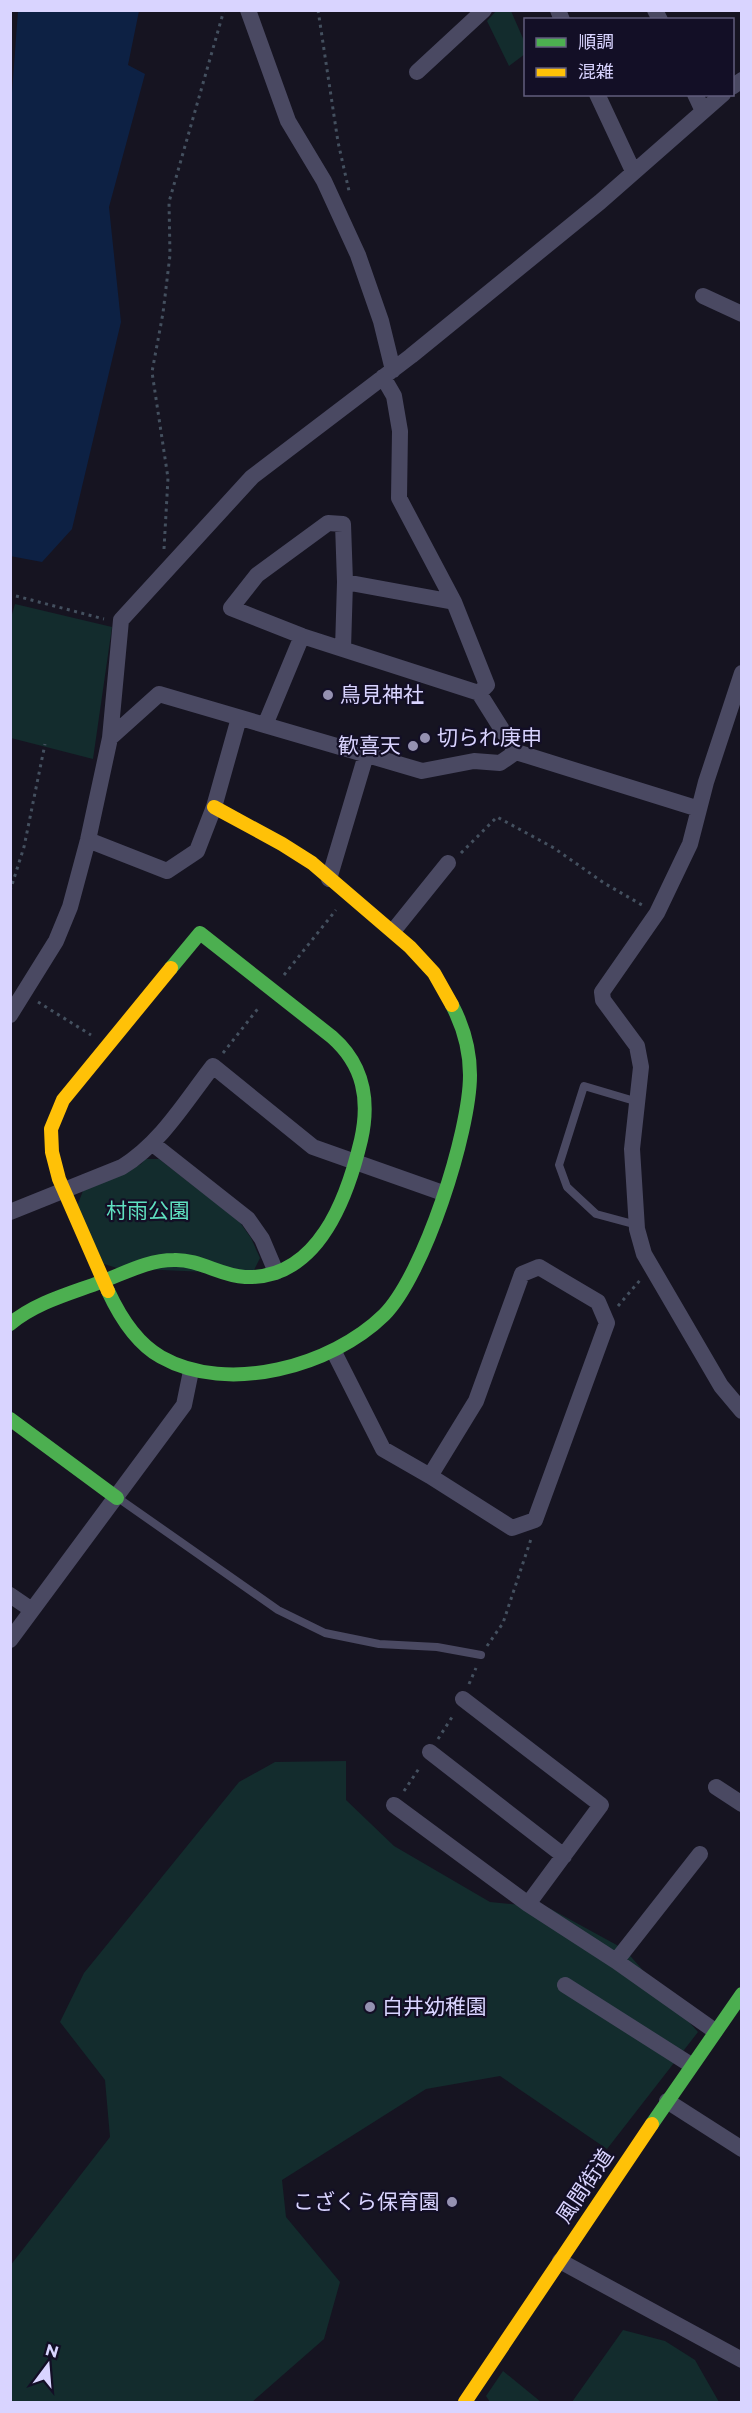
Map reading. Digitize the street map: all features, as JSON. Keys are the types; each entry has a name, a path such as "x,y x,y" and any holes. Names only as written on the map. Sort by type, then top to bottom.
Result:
{"street":[{"path":"248,10 288,121 324,182 358,255 381,321 388,374 400,431 399,498 454,602 487,685 479,693"},
{"path":"417,72 484,10"},
{"path":"598,96 633,171"},
{"path":"696,96 703,111"},
{"path":"10,1015 56,941 66,916 88,840 110,738 121,620 252,477 388,374 600,202 721,96"},
{"path":"703,296 741,314"},
{"path":"343,649 345,582 343,524 328,523 257,575 231,608 302,636 479,693 516,752 699,809"},
{"path":"345,582 454,602"},
{"path":"265,725 302,636"},
{"path":"741,673 690,844 657,913 602,992 603,1000 637,1046 641,1067 632,1149 637,1225 650,1269 722,1386 741,1411"},
{"path":"110,738 159,694 422,771 474,761 500,764 516,752"},
{"path":"88,840 167,871 197,851 214,807 239,718"},
{"path":"329,879 366,755"},
{"path":"10,1324 43,1304 104,1282 154,1262 183,1260 222,1274 247,1277 276,1272 303,1259 321,1241 339,1206 355,1164 367,1119 363,1086 355,1062 332,1037 200,933 63,1100 54,1117 50,1137 65,1190 104,1282 126,1323 142,1343 166,1359 191,1371 235,1374 286,1366 334,1352 366,1329 397,1301 417,1265 467,1124 470,1071 459,1016 424,958 394,930 293,849 214,807"},
{"path":"394,930 448,863"},
{"path":"10,1212 122,1167 153,1144 213,1066 313,1147 355,1164 443,1193"},
{"path":"153,1144 248,1219 262,1239 276,1272"},
{"path":"334,1352 383,1449 512,1528 535,1520 606,1322 598,1302 539,1267 522,1274 476,1401 430,1476"},
{"path":"10,1640 184,1405 191,1371"},
{"path":"10,1419 117,1498"},
{"path":"10,1595 32,1610"},
{"path":"463,1699 601,1805 528,1904"},
{"path":"430,1752 564,1856"},
{"path":"716,1787 741,1804"},
{"path":"394,1805 528,1904 616,1961 715,2031"},
{"path":"616,1961 700,1854"},
{"path":"565,1985 691,2065"},
{"name":"風間街道","path":"469,2401 666,2101 741,1994"},
{"path":"666,2101 741,2149"},
{"path":"560,2261 741,2360"}],"lane":[{"path":"637,1225 596,1214 567,1187 559,1166 584,1086 638,1102"},
{"path":"117,1498 278,1610 325,1633 379,1644 437,1647 481,1655"}],"path":[{"path":"173,563 164,550 168,478 152,372 163,313 170,255 169,202 224,10"},
{"path":"318,10 338,142 349,194"},
{"path":"16,596 108,620"},
{"path":"10,891 24,847 45,744"},
{"path":"448,863 451,863 497,817 554,848 604,883 657,913"},
{"path":"24,993 108,1045"},
{"path":"606,1322 650,1269"}],"green space":[{"path":"496,11 511,11 524,41 524,55 509,66 487,21"},
{"path":"15,604 112,627 93,759 11,738 10,621"},
{"name":"村雨公園","path":"145,1159 159,1159 239,1221 251,1238 260,1258 252,1274 117,1268 104,1264 77,1206 83,1191 141,1164"},
{"path":"346,1761 346,1800 394,1846 490,1902 549,1908 624,1949 698,2032 607,2149 500,2076 426,2089 282,2180 286,2217 340,2282 324,2339 252,2402 11,2402 10,2266 110,2137 105,2080 60,2022 84,1973 239,1782 275,1762"},
{"path":"623,2330 665,2341 695,2360 719,2402 572,2402"},
{"path":"503,2371 541,2402 490,2402 486,2396"}],"water":[{"path":"18,11 139,11 128,65 145,74 109,207 121,322 72,529 42,562 10,556 10,120"}],"traffic: fast":[{"path":"10,1324 20,1316 54,1299 155,1262 183,1260 227,1274 245,1277 270,1274 292,1265 310,1251 325,1232 337,1210 355,1163 364,1125 362,1084 351,1059 332,1037 200,933 171,968"},
{"path":"108,1291 136,1337 152,1351 188,1368 217,1374 247,1374 308,1361 337,1348 362,1333 384,1315 399,1296 429,1237 462,1131 468,1100 470,1066 465,1039 452,1005"},
{"path":"10,1419 117,1498"},
{"path":"652,2124 742,1994"}],"traffic: slow":[{"path":"214,807 312,863 410,947 434,973 452,1005"},
{"path":"108,1291 59,1179 52,1152 51,1129 63,1100 171,968"},
{"path":"465,2402 652,2124"}],"place":[{"name":"鳥見神社","path":"328,695"},
{"name":"切られ庚申","path":"425,738"},
{"name":"歓喜天","path":"413,746"},
{"name":"白井幼稚園","path":"370,2007"},
{"name":"こざくら保育園","path":"452,2202"}]}
